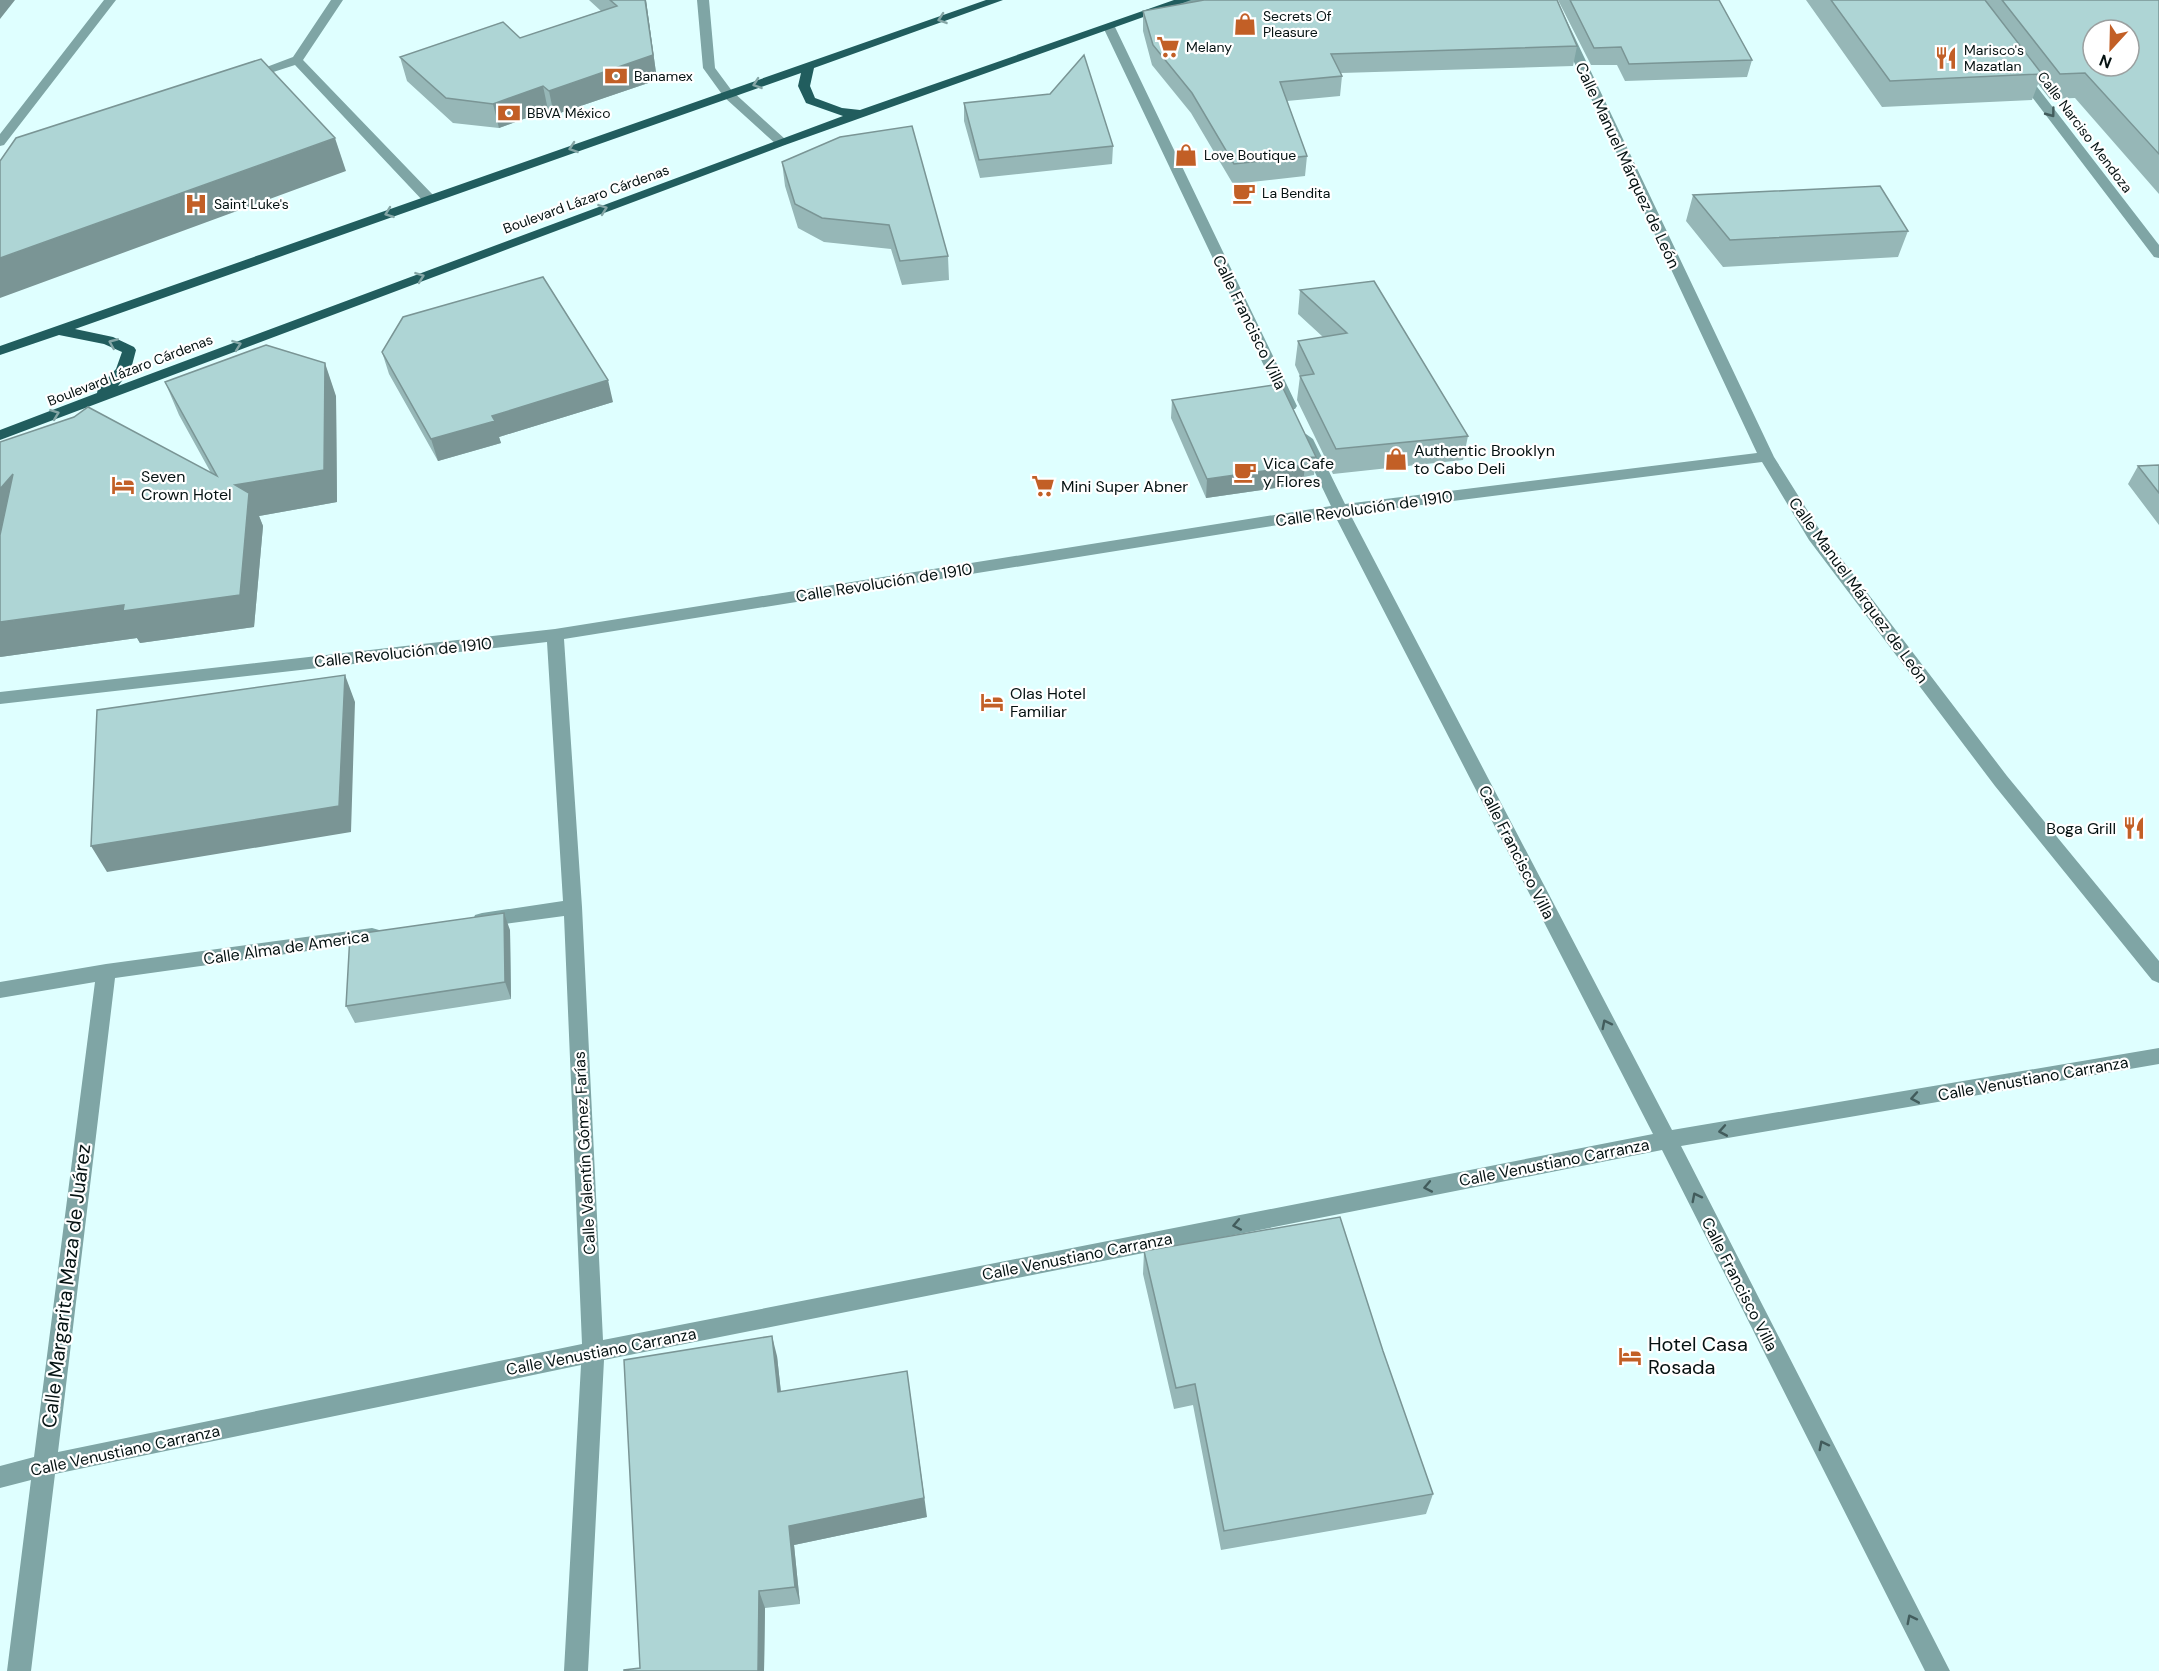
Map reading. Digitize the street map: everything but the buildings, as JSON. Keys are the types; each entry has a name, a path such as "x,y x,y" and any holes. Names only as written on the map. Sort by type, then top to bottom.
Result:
{"main road":[{"path":"0,351 997,0"},
{"name":"Boulevard Lázaro Cárdenas","path":"0,435 781,142 1181,1"},
{"path":"810,66 804,86 810,100 840,112 864,114"},
{"path":"58,331 108,340 129,350 128,363 120,376 95,399"}],"street":[{"path":"0,142 110,0"},
{"path":"231,82 297,60 337,0"},
{"path":"703,0 709,68 728,94 781,142"},
{"path":"1181,1 1248,0"},
{"name":"Calle Manuel Márquez de León","path":"1551,0 1766,457 1815,536 2001,781 2159,975"},
{"name":"Calle Francisco Villa","path":"1109,27 1340,510 1667,1140 1938,1671"},
{"path":"297,60 429,199"},
{"name":"Calle Narciso Mendoza","path":"2015,66 2159,254"},
{"name":"Calle Revolución de 1910","path":"0,698 555,635 1340,510 1766,457"},
{"name":"Calle Valentín Gómez Farías","path":"555,635 573,907 593,1352 576,1671"},
{"path":"468,922 573,907"},
{"name":"Calle Alma de America","path":"0,990 106,972 386,933"},
{"name":"Calle Margarita Maza de Juárez","path":"19,1671 106,972"},
{"name":"Calle Venustiano Carranza","path":"0,1477 593,1352 1667,1140 2159,1056"}],"place":[{"name":"Secrets Of Pleasure","path":"1245,24"},
{"name":"Melany","path":"1168,47"},
{"name":"Marisco's Mazatlan","path":"1946,58"},
{"name":"Banamex","path":"616,76"},
{"name":"BBVA México","path":"509,113"},
{"name":"Love Boutique","path":"1186,155"},
{"name":"La Bendita","path":"1244,193"},
{"name":"Saint Luke's","path":"196,204"},
{"name":"Authentic Brooklyn to Cabo Deli","path":"1396,459"},
{"name":"Vica Cafe y Flores","path":"1245,472"},
{"name":"Seven Crown Hotel","path":"123,485"},
{"name":"Mini Super Abner","path":"1043,486"},
{"name":"Olas Hotel Familiar","path":"992,702"},
{"name":"Boga Grill","path":"2134,828"},
{"name":"Hotel Casa Rosada","path":"1630,1356"}]}
